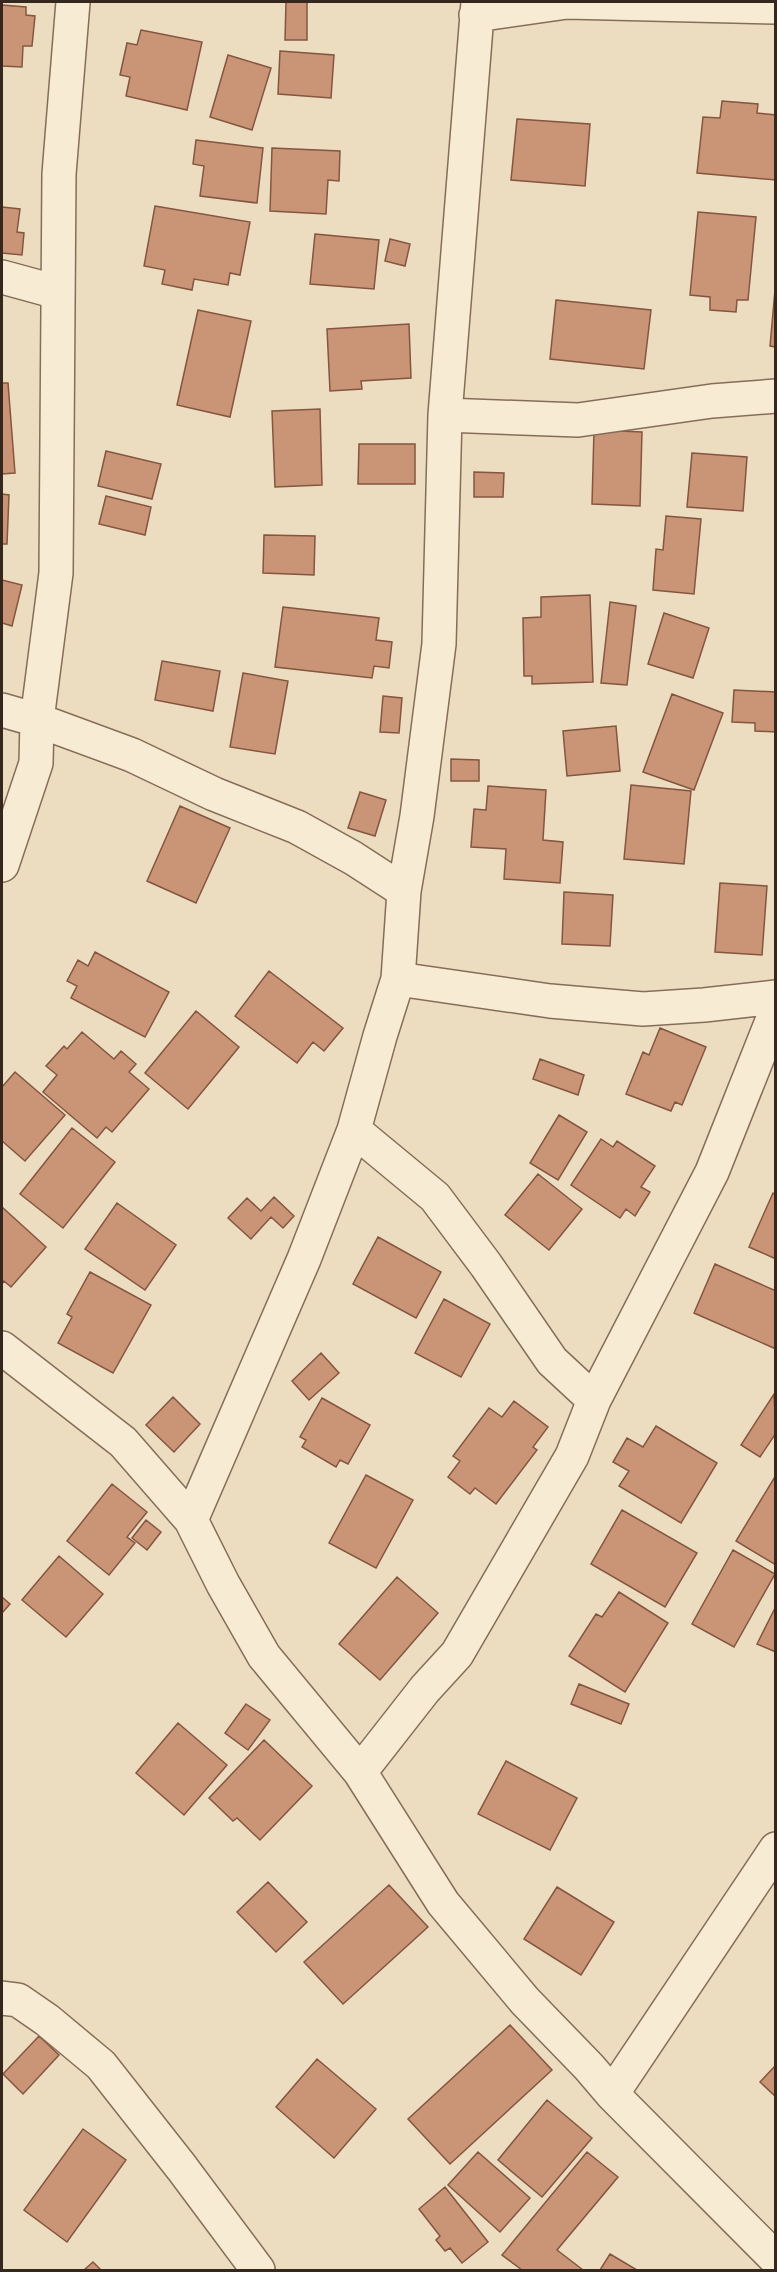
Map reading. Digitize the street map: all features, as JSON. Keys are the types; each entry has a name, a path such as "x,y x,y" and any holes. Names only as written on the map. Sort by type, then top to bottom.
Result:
{"street":[{"path":"2,865 36,763 37,720 56,573 59,174 73,2"},
{"path":"191,1520 304,1259 354,1130 398,979 404,891 417,816 439,644 445,415 477,8 567,2 776,7"},
{"path":"2,277 57,292"},
{"path":"445,415 578,420 712,401 776,396"},
{"path":"2,710 37,720 132,755 214,794 297,827 404,891"},
{"path":"398,979 550,1001 643,1010 776,997"},
{"path":"360,1772 425,1689 457,1654 572,1456 594,1400 712,1172 776,1011"},
{"path":"354,1130 435,1197 552,1360 594,1400"},
{"path":"2,1348 123,1442 191,1520 222,1584 264,1656 360,1772 443,1903 525,2001 612,2094 776,2259"},
{"path":"612,2094 776,1849"},
{"path":"2,1998 18,2000 47,2020 102,2065 182,2168 252,2268"}],"building":[{"path":"286,2 307,2 307,40 285,40"},
{"path":"2,5 26,7 26,15 35,16 32,46 23,46 22,67 2,66"},
{"path":"141,30 202,42 187,110 126,96 130,77 120,75 127,43 137,45"},
{"path":"280,51 334,55 331,98 278,94"},
{"path":"228,55 271,68 252,130 210,117"},
{"path":"722,101 758,104 757,113 776,115 776,180 697,173 703,117 720,118"},
{"path":"517,119 590,124 585,186 511,180"},
{"path":"196,140 263,148 257,203 200,196 204,166 193,164"},
{"path":"272,148 340,151 339,181 328,180 326,214 270,211"},
{"path":"155,206 250,222 240,275 230,273 228,285 194,279 192,290 162,284 165,270 144,266"},
{"path":"2,207 20,209 17,232 24,233 22,255 2,253"},
{"path":"698,212 756,217 748,300 737,300 736,312 710,310 710,297 690,295"},
{"path":"315,234 379,240 374,289 310,284"},
{"path":"390,239 410,244 405,266 385,261"},
{"path":"776,290 776,347 770,346"},
{"path":"556,300 651,310 644,369 550,359"},
{"path":"198,310 251,321 230,417 177,405"},
{"path":"409,324 411,378 361,381 362,389 330,391 327,329"},
{"path":"2,383 8,383 15,473 2,474"},
{"path":"320,409 322,485 275,487 272,411"},
{"path":"594,430 642,432 640,506 592,504"},
{"path":"359,444 415,444 415,484 358,484"},
{"path":"106,451 161,464 152,499 98,486"},
{"path":"692,453 747,457 743,511 687,507"},
{"path":"474,472 504,473 503,497 474,497"},
{"path":"2,494 9,495 7,544 2,544"},
{"path":"106,496 151,507 145,535 99,524"},
{"path":"666,516 701,519 694,594 653,590 656,549 663,550"},
{"path":"264,535 315,536 314,575 263,573"},
{"path":"2,580 22,585 12,626 2,623"},
{"path":"590,595 593,682 532,684 532,676 524,676 523,618 541,617 541,597"},
{"path":"610,602 636,606 627,685 601,683"},
{"path":"283,607 379,618 376,640 392,642 389,668 374,666 372,678 275,667"},
{"path":"664,613 709,628 693,678 648,664"},
{"path":"162,661 220,671 213,711 155,700"},
{"path":"243,673 288,681 275,754 230,747"},
{"path":"734,690 776,692 776,732 755,731 755,723 732,722"},
{"path":"672,694 723,713 694,790 643,772"},
{"path":"383,696 402,698 399,733 380,732"},
{"path":"616,726 620,771 567,776 563,731"},
{"path":"451,759 479,760 479,781 451,781"},
{"path":"631,785 691,791 684,864 624,859"},
{"path":"488,786 546,790 543,840 563,842 560,883 504,879 506,849 471,847 474,809 486,810"},
{"path":"360,792 386,800 375,836 348,828"},
{"path":"180,806 230,828 196,903 147,881"},
{"path":"720,883 767,886 762,955 715,952"},
{"path":"564,892 613,895 610,946 562,944"},
{"path":"95,952 169,992 145,1037 71,998 77,986 67,981 78,960 88,966"},
{"path":"269,971 343,1028 324,1051 313,1042 297,1063 235,1016"},
{"path":"196,1011 239,1047 188,1109 145,1073"},
{"path":"660,1028 706,1047 682,1105 675,1102 671,1111 626,1094 643,1052 649,1055"},
{"path":"82,1032 114,1059 121,1051 136,1064 129,1072 149,1089 112,1132 106,1127 97,1138 43,1092 57,1075 46,1066 64,1046 67,1049"},
{"path":"540,1059 584,1075 578,1095 533,1079"},
{"path":"15,1072 65,1115 25,1161 2,1141 2,1087"},
{"path":"559,1115 587,1132 558,1180 530,1163"},
{"path":"72,1128 115,1162 63,1228 20,1194"},
{"path":"601,1139 613,1147 617,1141 655,1166 641,1187 650,1192 635,1216 626,1209 620,1218 571,1185"},
{"path":"538,1174 582,1209 549,1250 505,1215"},
{"path":"773,1193 776,1195 776,1259 749,1247"},
{"path":"274,1197 294,1216 283,1228 271,1217 251,1239 228,1218 247,1198 261,1211"},
{"path":"117,1203 176,1245 145,1290 85,1249"},
{"path":"2,1207 46,1247 11,1287 4,1281 2,1284"},
{"path":"378,1237 441,1272 416,1318 353,1284"},
{"path":"715,1264 776,1291 776,1349 694,1313"},
{"path":"90,1272 151,1305 113,1373 58,1343 72,1317 67,1314"},
{"path":"444,1299 490,1324 461,1377 415,1353"},
{"path":"321,1353 339,1373 309,1400 292,1381"},
{"path":"774,1394 776,1433 760,1457 741,1445"},
{"path":"173,1397 200,1424 174,1452 146,1425"},
{"path":"322,1398 370,1425 348,1464 340,1460 336,1467 302,1447 306,1440 300,1437"},
{"path":"514,1401 548,1427 533,1447 537,1450 496,1504 475,1488 470,1494 448,1477 460,1461 453,1456 489,1408 502,1417"},
{"path":"656,1426 717,1463 681,1523 619,1486 629,1471 613,1462 627,1438 643,1447"},
{"path":"366,1475 413,1500 376,1568 329,1543"},
{"path":"776,1475 776,1565 736,1541"},
{"path":"112,1484 147,1512 127,1537 135,1543 109,1575 67,1541"},
{"path":"622,1510 697,1553 665,1607 591,1564"},
{"path":"146,1520 161,1532 147,1550 132,1538"},
{"path":"733,1550 775,1574 734,1647 692,1624"},
{"path":"59,1556 103,1594 66,1637 22,1600"},
{"path":"397,1577 438,1613 380,1680 339,1644"},
{"path":"619,1592 668,1623 625,1692 569,1656 596,1614 602,1617"},
{"path":"2,1597 10,1604 2,1613"},
{"path":"776,1606 776,1652 757,1644"},
{"path":"579,1684 629,1704 621,1724 571,1704"},
{"path":"246,1704 270,1720 248,1750 225,1733"},
{"path":"178,1723 227,1765 184,1815 136,1773"},
{"path":"264,1740 312,1786 260,1840 237,1818 233,1821 209,1798"},
{"path":"506,1761 577,1798 550,1850 478,1814"},
{"path":"268,1882 307,1922 276,1952 237,1912"},
{"path":"389,1885 428,1927 343,2004 304,1962"},
{"path":"557,1887 614,1922 581,1975 524,1939"},
{"path":"510,2025 552,2070 450,2164 408,2119"},
{"path":"39,2036 59,2055 23,2094 3,2074"},
{"path":"317,2059 376,2109 334,2158 276,2107"},
{"path":"776,2065 776,2097 760,2082"},
{"path":"547,2100 592,2138 542,2197 498,2160"},
{"path":"83,2129 126,2160 67,2242 24,2210"},
{"path":"478,2152 530,2198 500,2232 448,2185"},
{"path":"587,2152 618,2177 557,2250 583,2270 522,2270 502,2255"},
{"path":"445,2187 488,2242 462,2263 450,2248 445,2251 436,2240 440,2236 419,2209"},
{"path":"610,2254 637,2270 600,2270"},
{"path":"93,2262 101,2270 84,2270"}]}
